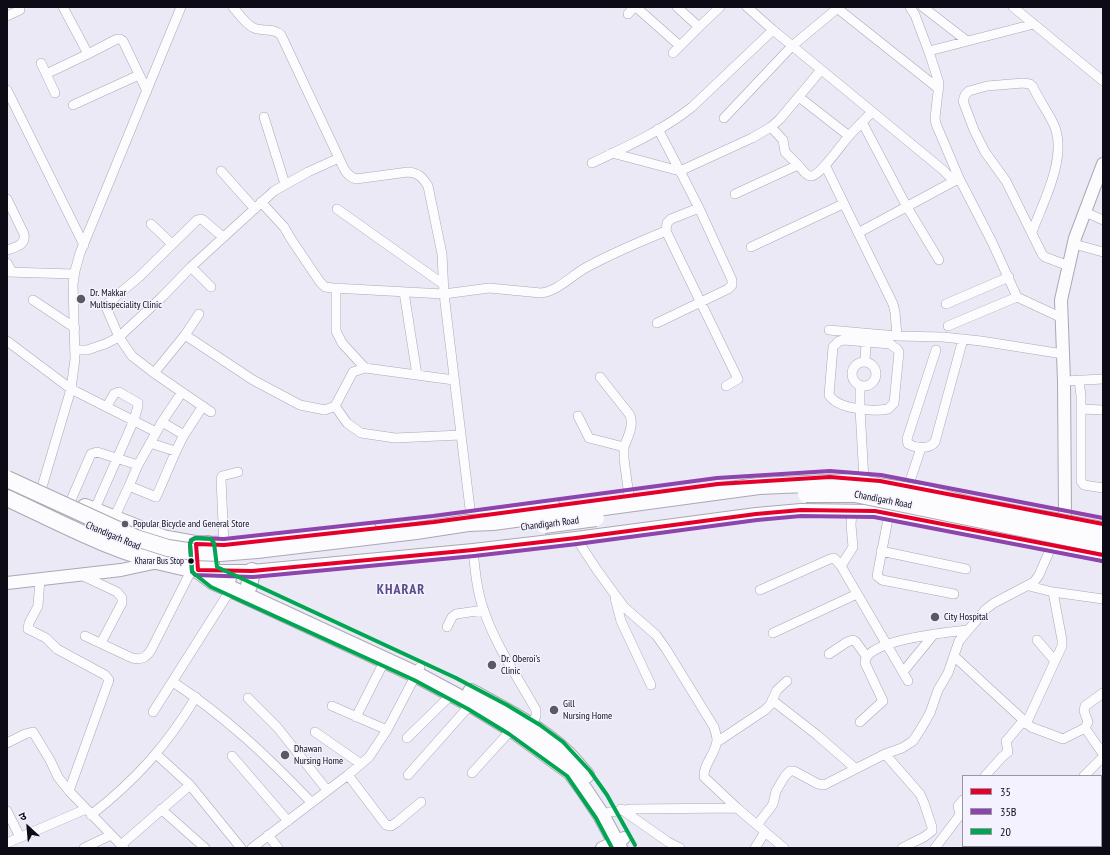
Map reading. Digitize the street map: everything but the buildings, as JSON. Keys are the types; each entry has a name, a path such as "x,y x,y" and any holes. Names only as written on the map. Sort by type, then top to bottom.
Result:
{"highway":[{"path":"7,471 94,511 163,538 202,544 224,545"},
{"path":"7,479 136,538 168,548 194,552 220,553 258,550 494,522 759,486 852,482 927,494 971,505 1103,530"},
{"name":"Chandigarh Road","path":"7,488 124,542 163,556 194,563 209,564 562,523 754,495 855,494 1103,545"},
{"path":"7,498 107,544 159,562 201,570 248,586 331,626 418,671 452,694 512,729 571,772 585,790 611,812"},
{"path":"202,544 201,570 214,582 385,660 449,680 531,726 551,740 567,754 588,778 611,812 618,845"},
{"path":"248,586 252,571"}],"main road":[{"path":"1052,545 1065,518 1064,381 1061,300 1074,244 1085,212 1102,172"},
{"path":"224,545 471,517 718,484 830,477 880,482 1103,524"},
{"path":"573,503 576,538"},
{"path":"201,570 252,571 473,550 756,514 801,510 875,511 1103,555"},
{"path":"7,583 121,570 159,562 171,539"}],"street":[{"path":"63,7 88,54"},
{"path":"42,487 71,389 74,350 74,274 84,245 181,7"},
{"path":"233,7 243,19 254,28 277,31 281,35 345,171 350,177 356,178 408,172 416,173 423,177 428,186 442,254 444,294 471,517"},
{"path":"628,14 635,7 680,46"},
{"path":"677,7 699,28"},
{"path":"673,53 720,7"},
{"path":"910,7 929,51 939,83 935,118 936,124 957,179 992,242 1017,297 1062,318"},
{"path":"923,7 967,40"},
{"path":"1014,7 1103,80"},
{"path":"750,8 773,30 821,70 943,170 957,179"},
{"path":"724,118 792,46 838,8 939,89"},
{"path":"7,16 20,10"},
{"path":"929,51 1034,24"},
{"path":"592,163 671,122 692,107 773,30"},
{"path":"46,74 117,39 120,39 123,41 147,91"},
{"path":"41,63 55,93"},
{"path":"612,153 680,171 752,138 771,127 799,97 821,70"},
{"path":"73,105 139,75"},
{"path":"1032,232 1054,174 1058,146 1054,126 1030,84 1023,83 986,86 969,91 965,95 963,102 974,130 985,152 1006,181 1042,254 1045,257 1069,266"},
{"path":"7,90 84,245"},
{"path":"799,97 848,136"},
{"path":"771,127 783,140 785,152 808,176 811,176 825,165 848,136 872,112"},
{"path":"264,117 285,184"},
{"path":"862,122 907,206 939,260"},
{"path":"657,323 728,289 733,282 699,208 658,129"},
{"path":"74,350 87,350 105,344 119,337 258,205 285,184 339,158"},
{"path":"735,194 798,165"},
{"path":"825,165 893,304 897,336"},
{"path":"221,172 284,227 320,282 326,287 444,294 489,288 541,293 552,290 595,263 666,231"},
{"path":"858,233 957,179"},
{"path":"7,199 25,239 20,245 7,250"},
{"path":"751,246 844,204"},
{"path":"699,208 671,219 667,223 666,231 738,379 726,386"},
{"path":"337,209 443,284"},
{"path":"1085,212 1103,220"},
{"path":"212,412 154,373 132,356 119,337 106,307 108,303 139,277 194,222 201,219 223,237"},
{"path":"151,224 172,244"},
{"path":"1074,244 1103,252"},
{"path":"7,263 9,272 74,274"},
{"path":"191,267 211,287"},
{"path":"946,304 1009,277"},
{"path":"336,288 336,331 342,343 365,368"},
{"path":"404,292 417,375"},
{"path":"948,326 1017,297"},
{"path":"33,300 74,328"},
{"path":"154,373 185,335 199,314"},
{"path":"829,330 897,336 962,339 1004,344 1063,354"},
{"path":"185,335 253,380 300,405 325,410 336,406 353,372 365,368 454,380"},
{"path":"936,350 907,439 908,444 921,448 930,446 935,442 962,339"},
{"path":"7,340 71,389 86,398 106,406 156,432"},
{"path":"844,340 890,344 899,352 894,403 888,409 860,409 838,404 831,399 829,395 833,347 839,341 844,340"},
{"path":"865,362 866,342"},
{"path":"865,362 871,364 874,366 877,374 876,378 871,384 867,386 860,386 853,380 852,372 856,365 865,362"},
{"path":"600,377 630,415 632,420 632,426 624,447 624,459 629,496"},
{"path":"1064,381 1103,379"},
{"path":"1079,380 1081,409 1081,480 1084,485 1103,488"},
{"path":"860,386 864,480"},
{"path":"94,511 134,420 138,403 119,392 114,394 106,406"},
{"path":"114,518 150,443 182,392"},
{"path":"129,486 156,497 168,472 175,451 203,406"},
{"path":"336,406 347,423 361,433 395,438 461,435"},
{"path":"1081,409 1103,410"},
{"path":"578,416 589,438 624,447"},
{"path":"162,422 184,435"},
{"path":"150,443 175,451"},
{"path":"908,487 921,448"},
{"path":"71,500 91,454 97,452 138,466"},
{"path":"224,545 222,476 238,472"},
{"path":"841,566 853,547 851,525 852,511"},
{"path":"889,514 876,576 882,580 954,594"},
{"path":"576,538 596,570 614,594 633,616 656,635 714,727 717,742 704,771 704,777 737,808 784,848"},
{"path":"757,824 773,804 776,791 785,776 790,771 794,771 822,786 885,754 902,748 913,741 930,713 938,690 948,673 956,646 967,630 986,609 994,603 1029,586 1037,578 1052,545"},
{"path":"473,550 476,577 484,610 497,642 536,710 536,716 531,726"},
{"path":"881,551 966,569"},
{"path":"760,590 834,558 841,566 888,644 908,681"},
{"path":"85,636 132,658 139,660 144,658 151,650 201,570"},
{"path":"79,574 117,592 122,598 122,603 101,643"},
{"path":"40,579 38,606 29,623 28,629 46,638 57,649 105,675 109,680 69,791"},
{"path":"1029,586 1054,592 1103,599"},
{"path":"153,712 231,589"},
{"path":"986,775 1008,752 1006,741 1025,723 1062,646 1054,592"},
{"path":"614,594 621,621 651,685"},
{"path":"773,633 857,594"},
{"path":"447,627 452,617 456,614 484,610"},
{"path":"866,656 888,644 900,640 967,630"},
{"path":"903,672 934,634"},
{"path":"829,654 847,642 854,640 866,656 865,663 883,701 860,722"},
{"path":"1037,640 1055,661"},
{"path":"954,656 1025,723 1063,739 1085,728 1088,722 1084,711 1084,706 1103,693"},
{"path":"356,717 385,660"},
{"path":"252,848 348,775 369,757 387,730 418,671"},
{"path":"717,742 765,710 777,690 787,681"},
{"path":"173,682 196,697 239,731 311,802"},
{"path":"407,738 452,694"},
{"path":"7,843 89,812 116,796 156,754 196,697"},
{"path":"248,698 281,732 327,790"},
{"path":"772,700 817,735 856,769"},
{"path":"408,775 471,704"},
{"path":"332,706 387,730"},
{"path":"1085,728 1103,755 1085,775"},
{"path":"472,773 512,729"},
{"path":"7,743 24,734 33,732 50,760 58,777 69,791 122,847 161,809 190,785"},
{"path":"315,732 361,764"},
{"path":"156,754 190,785 241,848"},
{"path":"885,754 920,794 932,831 941,839"},
{"path":"232,756 288,821"},
{"path":"348,775 386,825 391,826 421,802"},
{"path":"935,848 961,817 958,806 962,801"},
{"path":"611,812 737,808"},
{"path":"161,809 205,848"},
{"path":"7,811 20,837"},
{"path":"611,812 680,848"},
{"path":"902,848 924,837 932,831"},
{"path":"755,848 765,832"},
{"path":"84,848 111,835"},
{"path":"268,835 278,848"}],"transit line":[{"name":"35B","path":"1102,561 874,517 801,516 757,520 474,556 253,577 195,575 192,571 190,544 191,540 195,538 224,539 433,516 717,478 830,471 881,475 1103,518"},
{"name":"35","path":"1103,524 880,481 830,477 718,484 434,522 224,545 196,544 198,570 252,571 473,550 756,514 801,510 875,511 1103,555"},
{"name":"20","path":"612,848 596,818 567,776 509,734 468,709 414,680 211,587 192,572 191,541 195,538 211,539 214,543 217,567 456,678 507,705 540,725 563,742 590,771 607,795 635,845"}],"place":[{"name":"Dr. Makkar Multispeciality Clinic","path":"81,299"},
{"name":"Popular Bicycle and General Store","path":"125,524"},
{"name":"Kharar Bus Stop","path":"191,561"},
{"name":"City Hospital","path":"935,617"},
{"name":"Dr. Oberoi's Clinic","path":"492,665"},
{"name":"Gill Nursing Home","path":"554,710"},
{"name":"Dhawan Nursing Home","path":"285,755"}],"district":[{"name":"KHARAR","path":"401,590"}]}
